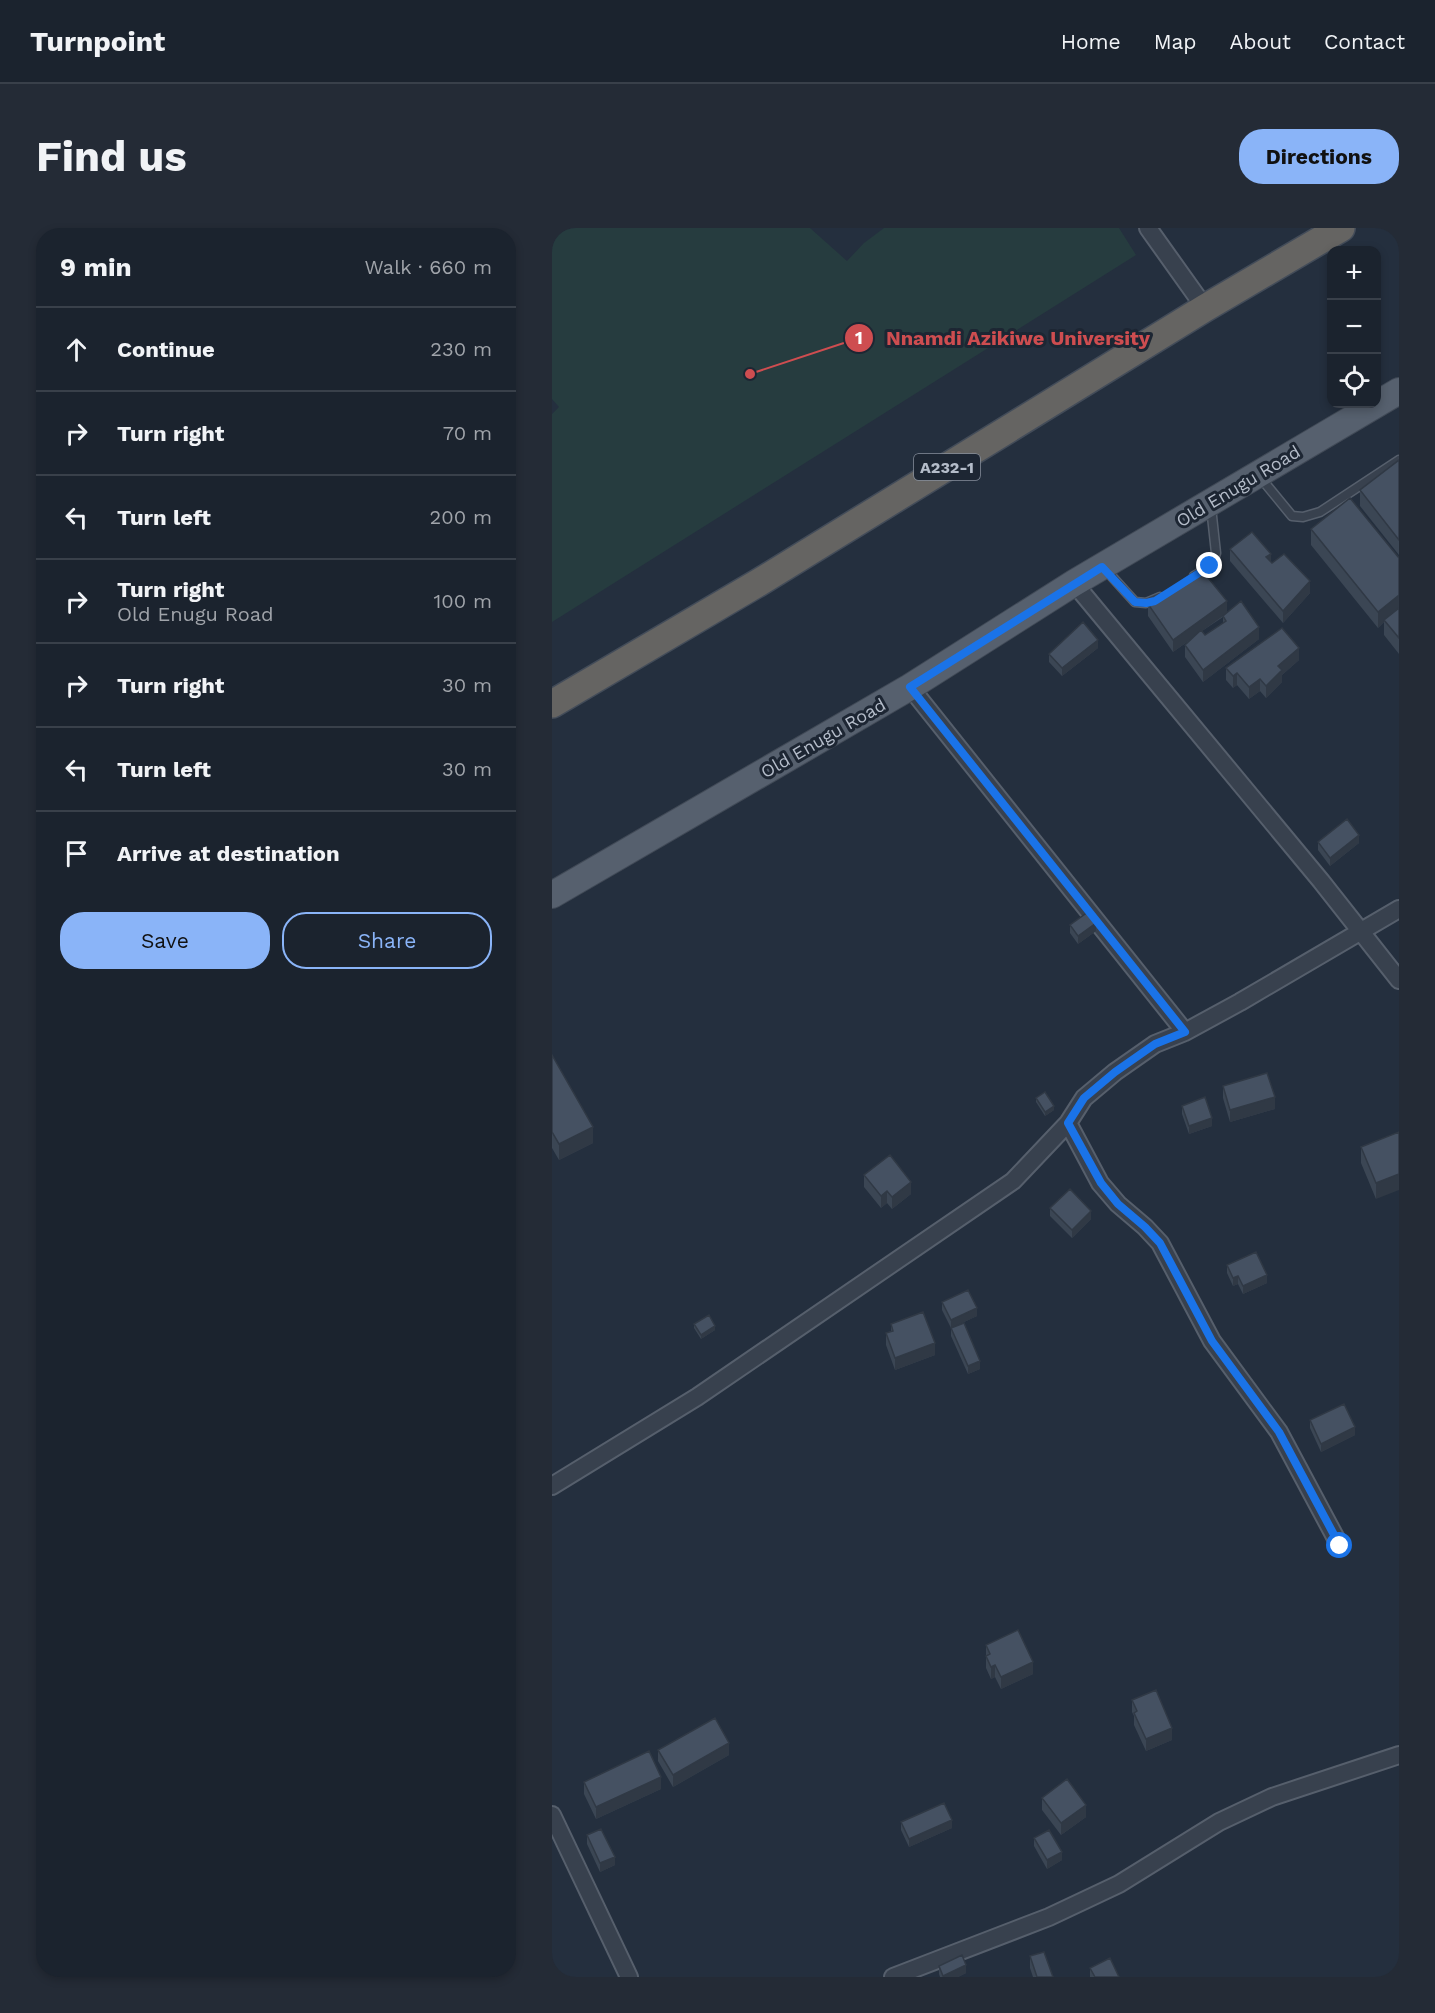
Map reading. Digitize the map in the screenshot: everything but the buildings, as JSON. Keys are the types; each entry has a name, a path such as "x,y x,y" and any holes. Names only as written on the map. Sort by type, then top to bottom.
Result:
{"highway":[{"name":"A232-1","path":"552,704 758,583 1205,308 1341,228"}],"main road":[{"name":"Old Enugu Road","path":"552,895 910,687 1074,583 1399,391"}],"street":[{"path":"1148,228 1205,308"},
{"path":"1074,583 1321,881 1399,980"},
{"path":"910,687 1185,1032"},
{"path":"552,1486 697,1397 1013,1181 1068,1123 1084,1098 1115,1072 1155,1044 1185,1032 1240,1002 1399,909"},
{"path":"1068,1123 1101,1183 1118,1204 1160,1243 1212,1341 1279,1432 1340,1546"},
{"path":"893,1977 1049,1917 1119,1884 1219,1822 1272,1797 1399,1755"},
{"path":"552,1815 629,1977"}],"lane":[{"path":"1258,474 1292,516 1303,518 1320,512 1399,460"},
{"path":"1182,583 1210,566 1215,560 1211,502"},
{"path":"1102,567 1135,602 1146,603 1164,595"}],"green space":[{"path":"552,228 810,228 847,261 864,243 884,228 1119,228 1136,255 552,622 552,414 559,407 552,399"}],"place":[{"name":"Nnamdi Azikiwe University","path":"750,374"}],"route":[{"path":"1210,566 1155,601 1146,603 1135,602 1102,567 910,687 1185,1032 1155,1044 1115,1072 1084,1098 1068,1123 1101,1183 1118,1204 1160,1243 1212,1341 1279,1432 1340,1546"}]}
